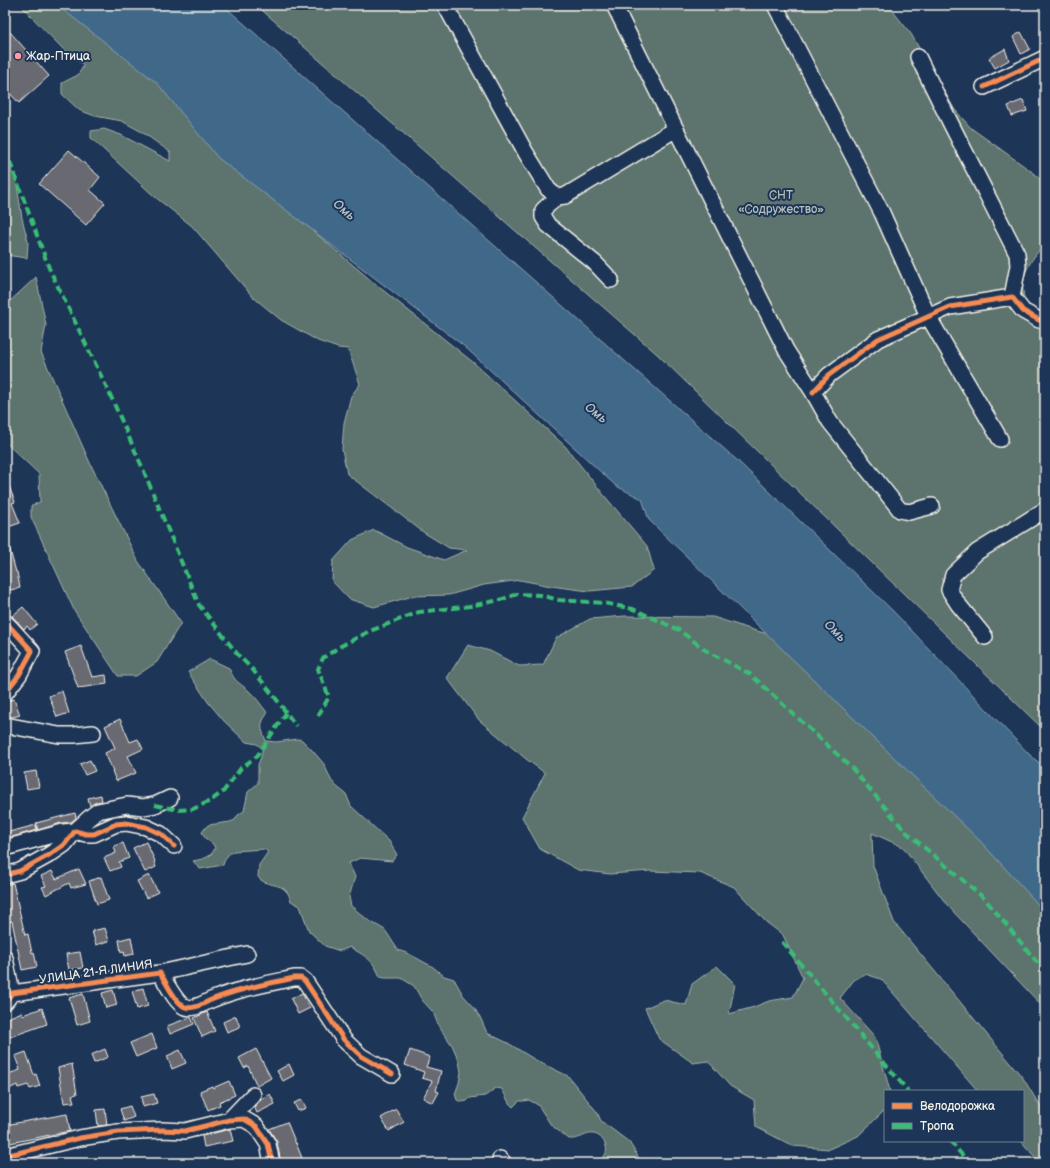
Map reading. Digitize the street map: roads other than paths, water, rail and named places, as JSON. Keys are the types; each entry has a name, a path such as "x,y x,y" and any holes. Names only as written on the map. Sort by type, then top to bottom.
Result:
{"street":[{"path":"444,5 526,153 548,189 557,197"},
{"path":"614,5 786,350 830,422 900,510 909,512 932,506"},
{"path":"775,5 882,213 928,316 1000,439"},
{"path":"918,57 1017,254 1018,266 1012,297 1023,311 1039,320 1045,319"},
{"path":"984,87 1045,58"},
{"path":"611,280 595,263 548,225 543,217 543,210 557,197 565,196 676,129"},
{"path":"813,392 829,375 878,339 950,307 1012,297"},
{"path":"985,636 958,604 949,590 953,575 977,552 1045,510"},
{"path":"5,622 32,651 19,676 5,694"},
{"path":"5,725 59,735 74,736 93,733"},
{"path":"5,875 20,872 50,855 65,844 89,818 98,811 128,805 143,807 155,805 170,798"},
{"path":"5,848 62,832 76,831 86,834 94,834 116,824 126,823 146,826 161,834 174,846"},
{"path":"160,973 247,954"},
{"path":"5,958 9,997"},
{"name":"УЛИЦА 21-Я ЛИНИЯ","path":"9,997 160,973 178,1001 186,1007 195,1007 226,994 294,978 301,978 306,981 344,1040 361,1056 392,1074"},
{"path":"229,1120 252,1095"},
{"path":"5,1156 80,1138 118,1132 162,1130 185,1131 229,1120 244,1119 256,1126 268,1144 272,1163"}],"water":[{"name":"Омь","path":"57,5 223,5 739,462 893,611 1029,754 1045,768 1045,912 980,841 649,520 642,499 616,486 465,347 218,158 157,83"}],"place":[{"name":"Жар-Птица","path":"18,56"}],"park label":[{"name":"СНТ «Содружество»","path":"781,202"}]}
